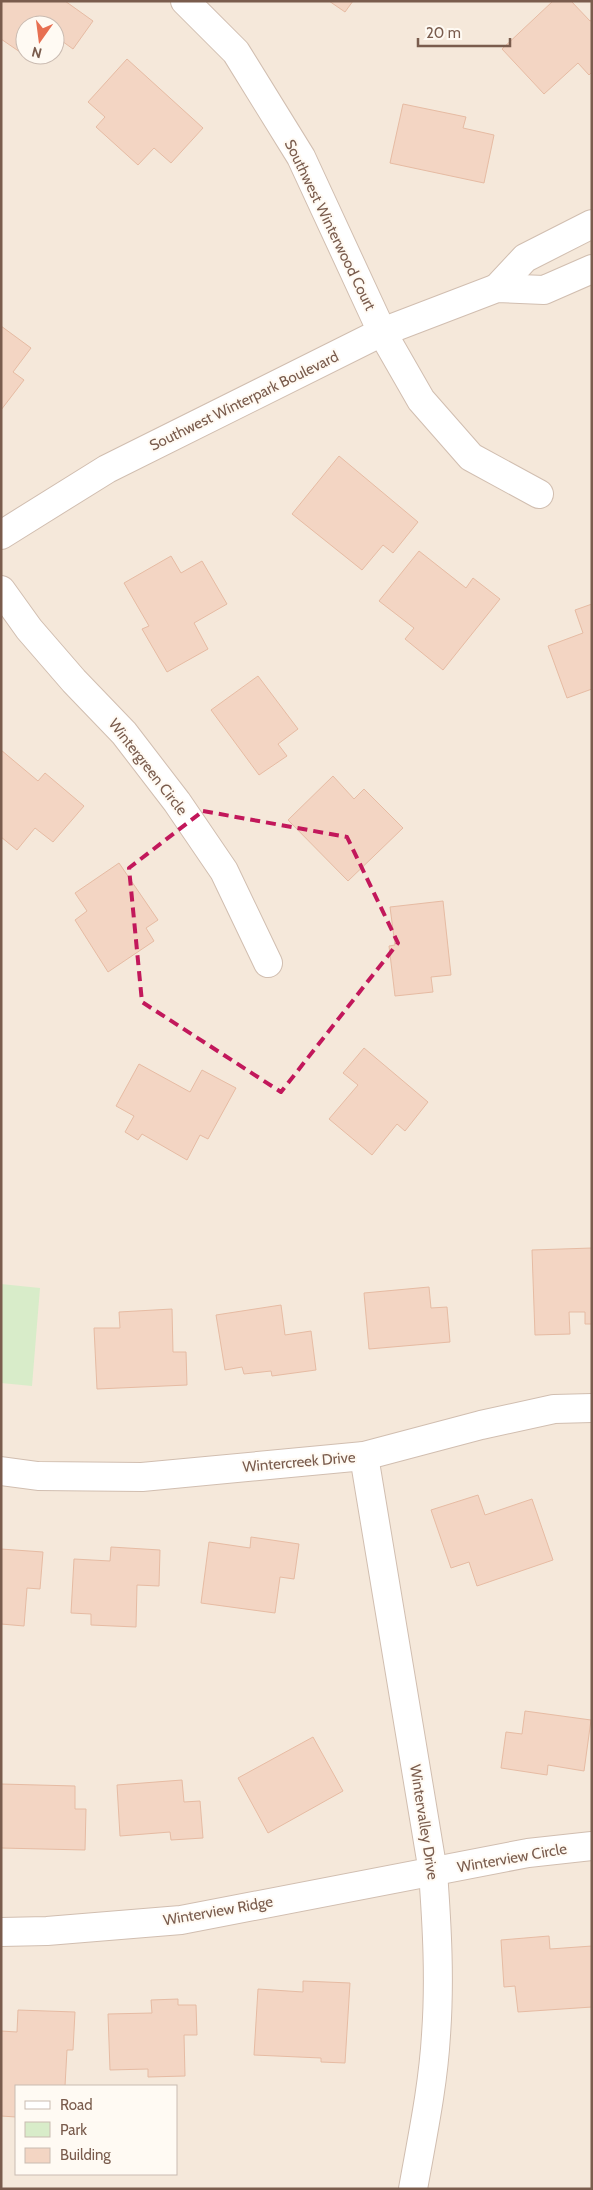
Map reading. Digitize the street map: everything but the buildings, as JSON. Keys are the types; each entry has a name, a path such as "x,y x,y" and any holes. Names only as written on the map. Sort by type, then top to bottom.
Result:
{"street":[{"name":"Southwest Winterwood Court","path":"185,1 236,52 301,157 382,332 421,400 471,457 539,494"},
{"name":"Southwest Winterpark Boulevard","path":"497,288 525,258 592,224"},
{"name":"Southwest Winterpark Boulevard","path":"1,535 107,468 382,332 497,288 544,290 592,269"},
{"name":"Wintergreen Circle","path":"1,590 28,629 74,681 124,732 177,802 224,871 268,963"},
{"name":"Wintercreek Drive","path":"1,1471 38,1476 142,1477 364,1456 481,1425 554,1409 592,1408"},
{"name":"Wintervalley Drive","path":"364,1456 433,1872 438,1932 436,2037 432,2079 413,2189"},
{"name":"Winterview Circle","path":"433,1872 528,1853 592,1846"},
{"name":"Winterview Ridge","path":"1,1932 47,1931 180,1920 433,1872"}],"highlighted area":[{"path":"203,811 347,837 398,943 281,1092 142,1002 129,868"}],"shaded area":[{"path":"1,1 592,1 592,2189 1,2189"}],"green space":[{"path":"1,1284 40,1288 32,1386 1,1383"}]}
